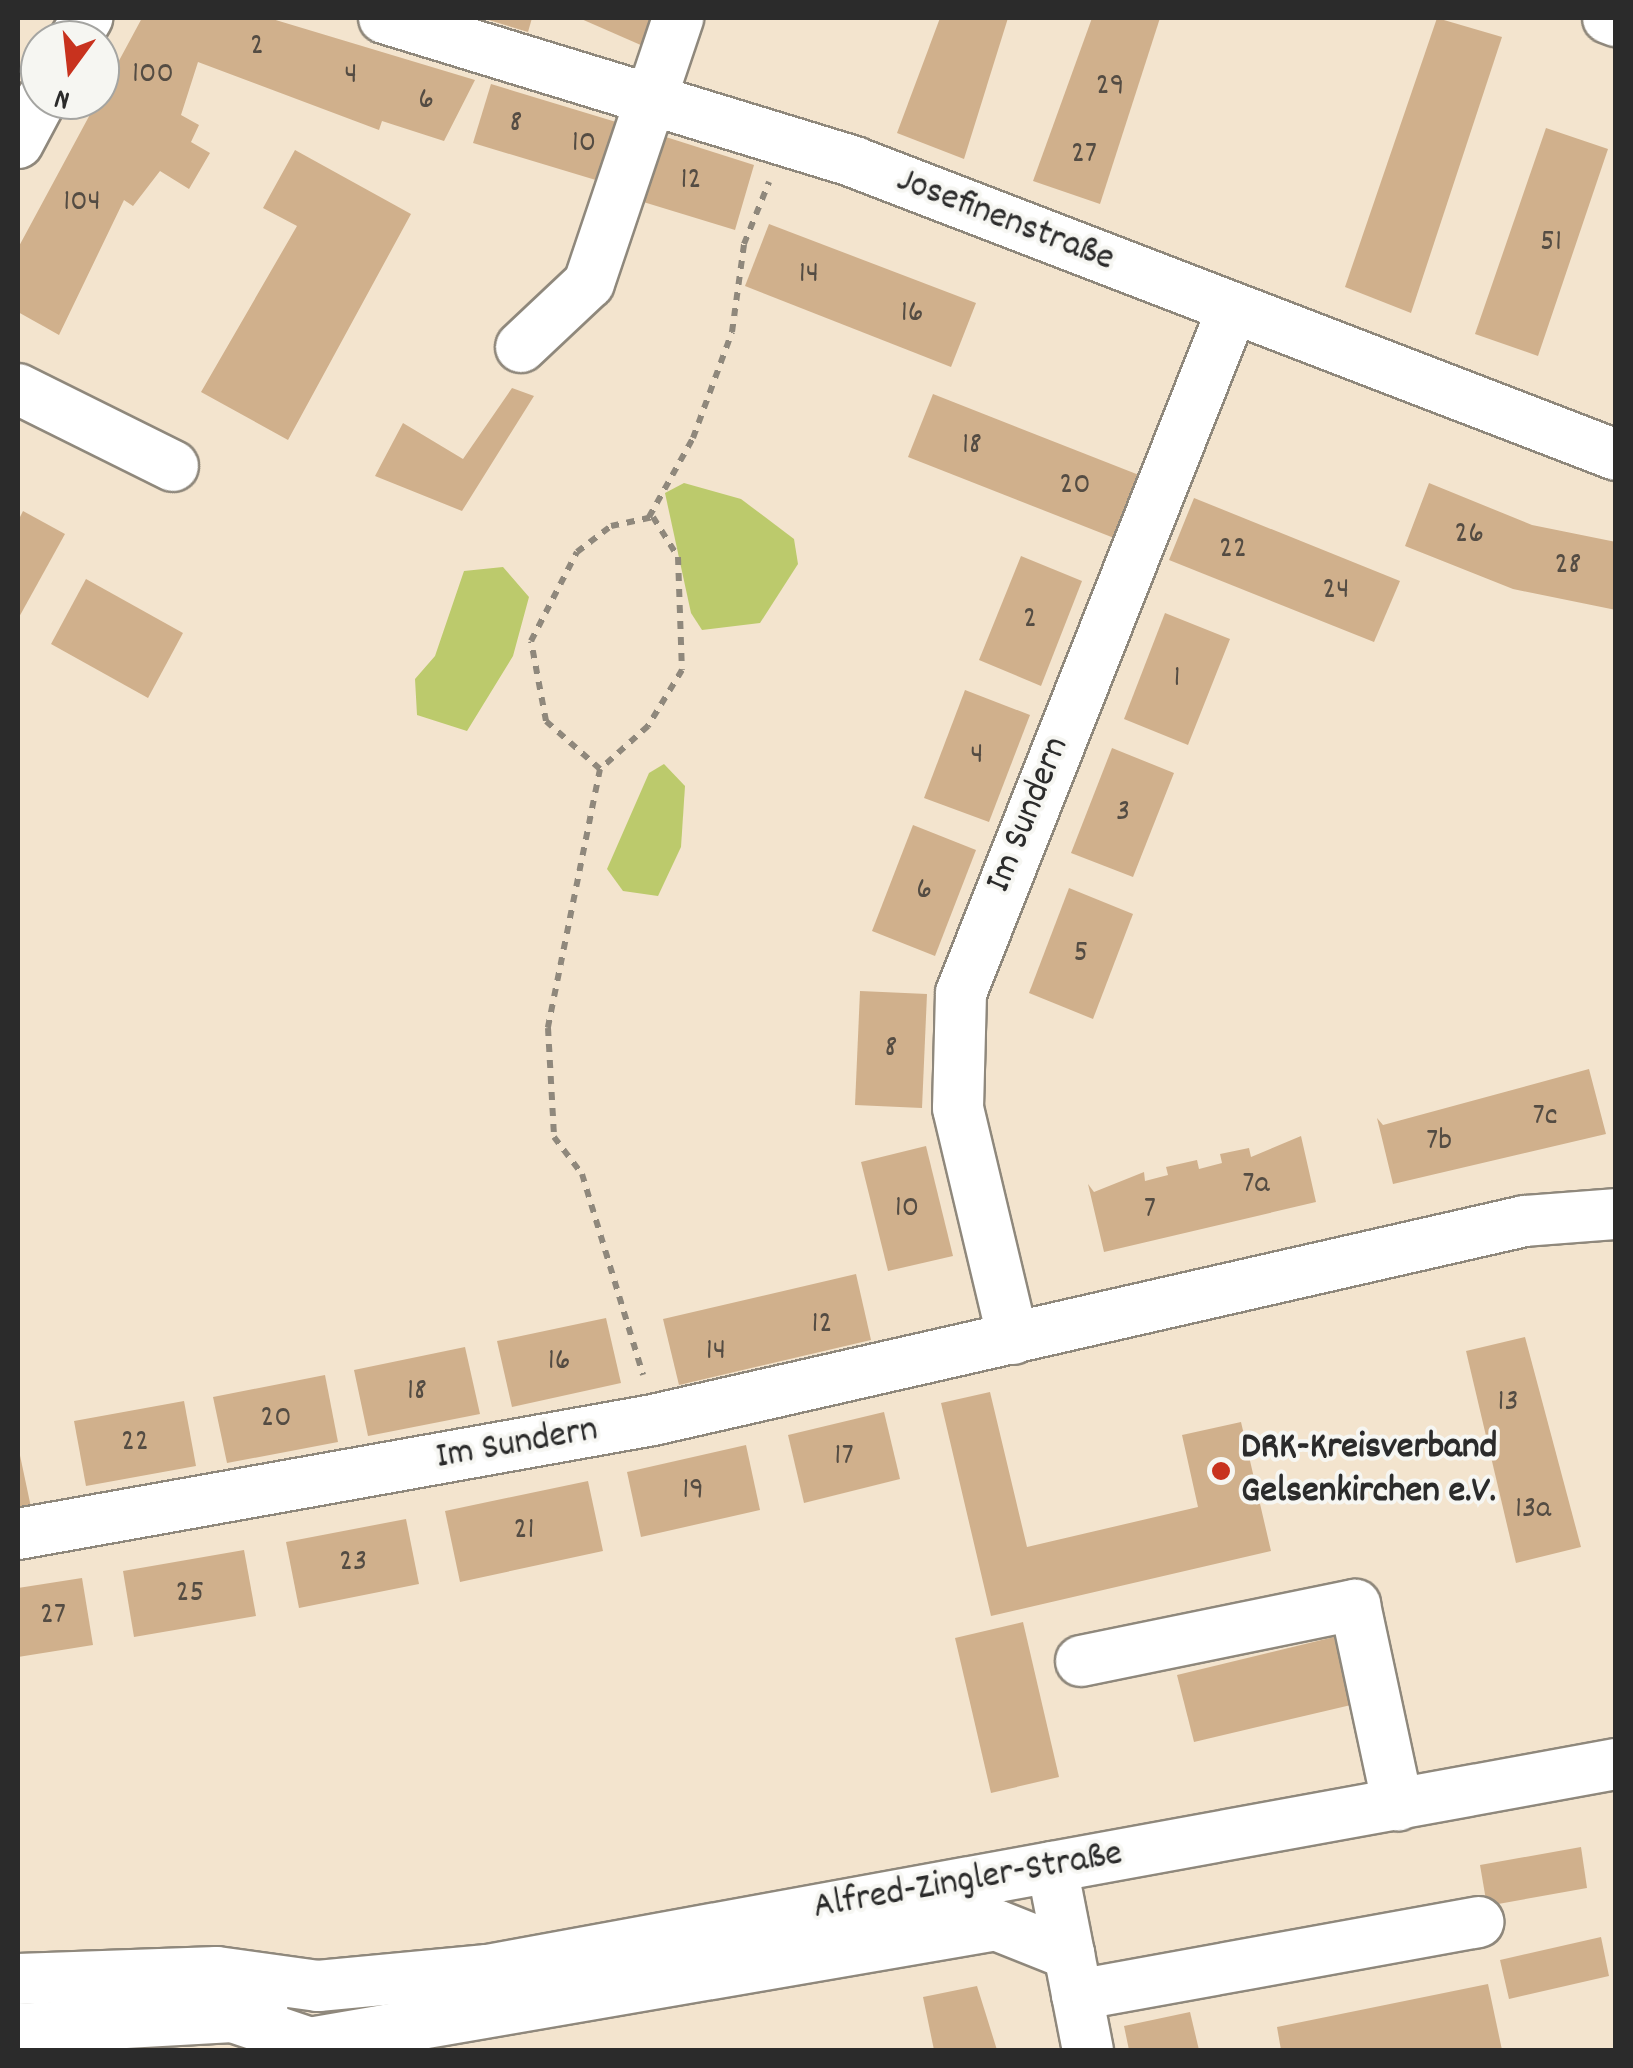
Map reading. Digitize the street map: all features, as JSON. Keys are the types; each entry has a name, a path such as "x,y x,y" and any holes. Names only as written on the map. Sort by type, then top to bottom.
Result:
{"street":[{"name":"Josefinenstraße","path":"384,18 786,140 1616,456"},
{"path":"521,347 589,284 678,18"},
{"path":"1608,18 1616,21"},
{"path":"18,143 30,120"},
{"name":"Im Sundern","path":"1013,1339 958,1108 961,994 1232,310"},
{"path":"18,389 174,466"},
{"name":"Im Sundern","path":"18,1534 653,1420 1524,1220 1616,1214"},
{"path":"1082,1661 1354,1605 1398,1805"},
{"name":"Alfred-Zingler-Straße","path":"18,1979 218,1972 318,1986 486,1970 1616,1764"},
{"path":"1052,1868 1088,2050"},
{"path":"233,2018 310,2042 996,1926 1073,1975 1478,1922"},
{"name":"Alfred-Zingler-Straße","path":"18,2029 233,2018 318,1986"}],"path":[{"path":"649,517 692,438 732,332 744,244 786,140"},
{"path":"600,769 546,721 531,641 577,552 610,526 649,517 665,523 678,557 682,670 648,726 600,769 548,1028 554,1137 582,1174 616,1268 653,1420"}],"green space":[{"path":"684,483 741,499 794,539 798,564 760,623 702,630 691,613 665,493"},
{"path":"503,567 529,597 513,656 467,731 417,715 415,679 435,656 464,571"},
{"path":"664,764 685,786 681,847 658,896 623,891 607,869 649,773"}],"building":[{"path":"142,18 269,18 475,80 444,141 382,121 379,130 198,62 181,115 199,125 191,142 210,153 189,189 160,171 133,206 124,200 59,335 18,312 18,248 87,120 120,120 120,59"},
{"path":"482,18 532,18 528,32"},
{"path":"579,18 659,18 643,46"},
{"path":"940,18 1008,18 964,159 897,133"},
{"path":"1092,18 1160,18 1100,204 1033,181"},
{"path":"1437,18 1502,37 1411,313 1345,287"},
{"path":"491,84 626,125 609,184 473,143"},
{"path":"1546,128 1608,149 1538,356 1475,334"},
{"path":"647,131 754,165 735,230 627,197"},
{"path":"295,150 411,214 288,440 201,392 297,226 263,208"},
{"path":"769,224 976,303 951,367 745,286"},
{"path":"512,388 534,396 462,511 375,476 403,423 463,459"},
{"path":"933,394 1139,475 1114,538 908,457"},
{"path":"1429,483 1532,525 1616,542 1616,610 1513,589 1405,546"},
{"path":"1194,498 1400,581 1374,642 1169,560"},
{"path":"23,511 65,534 18,619 18,521"},
{"path":"1021,556 1082,581 1041,686 979,660"},
{"path":"86,579 183,633 148,698 51,644"},
{"path":"1165,613 1230,639 1188,745 1124,719"},
{"path":"965,690 1030,715 989,822 924,798"},
{"path":"1112,748 1174,773 1133,877 1071,853"},
{"path":"913,825 976,850 935,956 872,931"},
{"path":"1069,888 1133,914 1093,1019 1029,993"},
{"path":"860,991 927,994 922,1108 855,1105"},
{"path":"1589,1069 1606,1134 1393,1184 1377,1118 1383,1125"},
{"path":"1301,1136 1316,1202 1104,1252 1088,1184 1094,1192 1144,1172 1145,1181 1168,1175 1166,1167 1197,1160 1199,1169 1222,1163 1220,1154 1249,1148 1251,1157"},
{"path":"926,1146 953,1256 888,1271 861,1162"},
{"path":"856,1274 871,1340 679,1385 663,1319"},
{"path":"606,1318 621,1383 512,1407 497,1341"},
{"path":"1525,1337 1581,1547 1516,1563 1466,1351"},
{"path":"465,1347 480,1414 368,1436 354,1370"},
{"path":"325,1375 338,1442 227,1463 213,1397"},
{"name":"DRK-Kreisverband Gelsenkirchen e.V.","path":"990,1392 1027,1547 1198,1507 1182,1435 1241,1422 1271,1551 991,1616 941,1403"},
{"path":"184,1401 196,1466 86,1486 74,1421"},
{"path":"884,1412 900,1479 804,1503 788,1435"},
{"path":"746,1445 760,1510 641,1537 627,1472"},
{"path":"18,1446 32,1512 18,1514"},
{"path":"588,1481 603,1551 460,1582 445,1511"},
{"path":"406,1519 419,1584 299,1608 286,1542"},
{"path":"244,1550 256,1616 134,1637 123,1571"},
{"path":"82,1578 93,1645 18,1657 18,1588"},
{"path":"1023,1622 1059,1777 991,1793 955,1638"},
{"path":"1334,1637 1351,1705 1194,1742 1177,1675"},
{"path":"1581,1847 1587,1888 1487,1906 1480,1865"},
{"path":"1601,1937 1609,1976 1509,1999 1500,1960"},
{"path":"1488,1984 1502,2050 1281,2050 1277,2027"},
{"path":"977,1986 997,2050 934,2050 923,1997"},
{"path":"1190,2012 1199,2050 1129,2050 1124,2026"}],"place":[{"name":"DRK-Kreisverband Gelsenkirchen e.V.","path":"1221,1471"}]}
